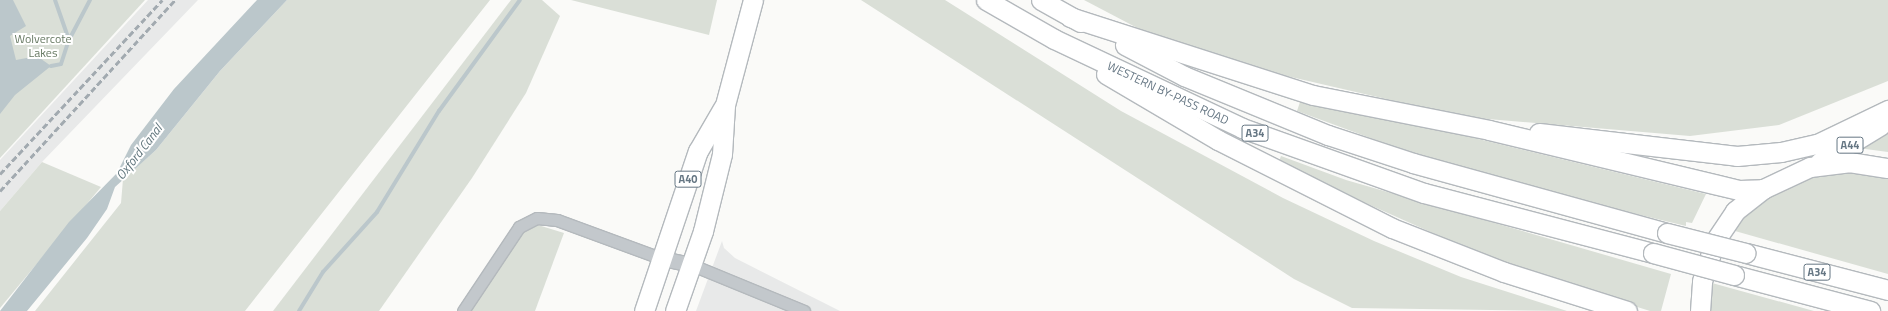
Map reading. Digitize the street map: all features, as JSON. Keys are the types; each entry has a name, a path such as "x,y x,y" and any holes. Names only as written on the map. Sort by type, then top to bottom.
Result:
{"highway":[{"name":"A40","path":"675,311 692,266 722,154 724,105 753,0"},
{"name":"WESTERN BY-PASS ROAD","path":"986,0 1054,39 1242,128 1424,193 1540,225 1870,311"},
{"name":"WESTERN BY-PASS ROAD","path":"1041,0 1070,17 1184,76 1328,135 1546,202 1888,290"},
{"path":"1070,17 1305,93 1490,130 1739,190 1763,188"},
{"path":"1054,39 1138,95 1338,203 1504,272 1627,311"},
{"name":"A40","path":"644,311 663,259 698,151 724,105"},
{"path":"1490,130 1737,156 1781,152 1817,144 1888,110"},
{"name":"A44","path":"1810,167 1888,121"},
{"path":"1700,311 1702,281 1715,241 1735,211 1763,188 1810,167 1849,162 1888,168"}],"street":[{"path":"463,311 519,227 537,218 557,220 663,259 692,266 804,311"}],"shaded area":[{"path":"148,0 198,0 42,162 0,211 0,160"},
{"path":"722,241 724,248 735,258 840,311 696,311"}],"green space":[{"name":"Wolvercote Lakes","path":"0,0 145,0 0,158"},
{"path":"287,0 490,0 245,311 35,311 121,203 123,179 156,150 220,71"},
{"path":"511,0 542,0 560,16 526,93 472,178 379,311 273,311"},
{"path":"571,0 717,0 709,35"},
{"path":"861,0 945,0 1121,111 1283,198 1374,241 1461,277 1567,311 1352,308 1294,279"},
{"path":"1084,0 1888,0 1888,81 1779,125 1690,136 1464,117 1278,74 1145,32"},
{"path":"1301,99 1371,113 1706,194 1692,223 1686,222 1686,226 1520,186 1411,153 1297,111"},
{"path":"1888,128 1888,152 1858,148"},
{"path":"1281,156 1346,180 1671,274 1661,311 1650,311 1565,284 1464,247 1278,164"},
{"path":"42,162 101,187 0,308 0,211"},
{"path":"1856,171 1888,177 1888,274 1735,231 1753,205 1807,175"},
{"path":"538,225 564,233 535,311 470,311 524,230"},
{"path":"1712,283 1814,311 1710,311"}],"water":[{"path":"0,0 13,0 26,26 10,36 16,60 37,56 51,66 15,95 0,114"},
{"name":"Oxford Canal","path":"257,0 287,0 220,71 156,150 115,187 107,209 87,238 27,311 0,311 69,222 117,173 131,145 174,89"}],"waterway":[{"path":"51,66 61,64 69,40 55,0"},
{"path":"69,40 90,0"},
{"path":"299,311 323,272 377,212 439,111 520,0"}],"railway":[{"path":"0,174 162,0"},
{"path":"0,191 175,0"}]}
